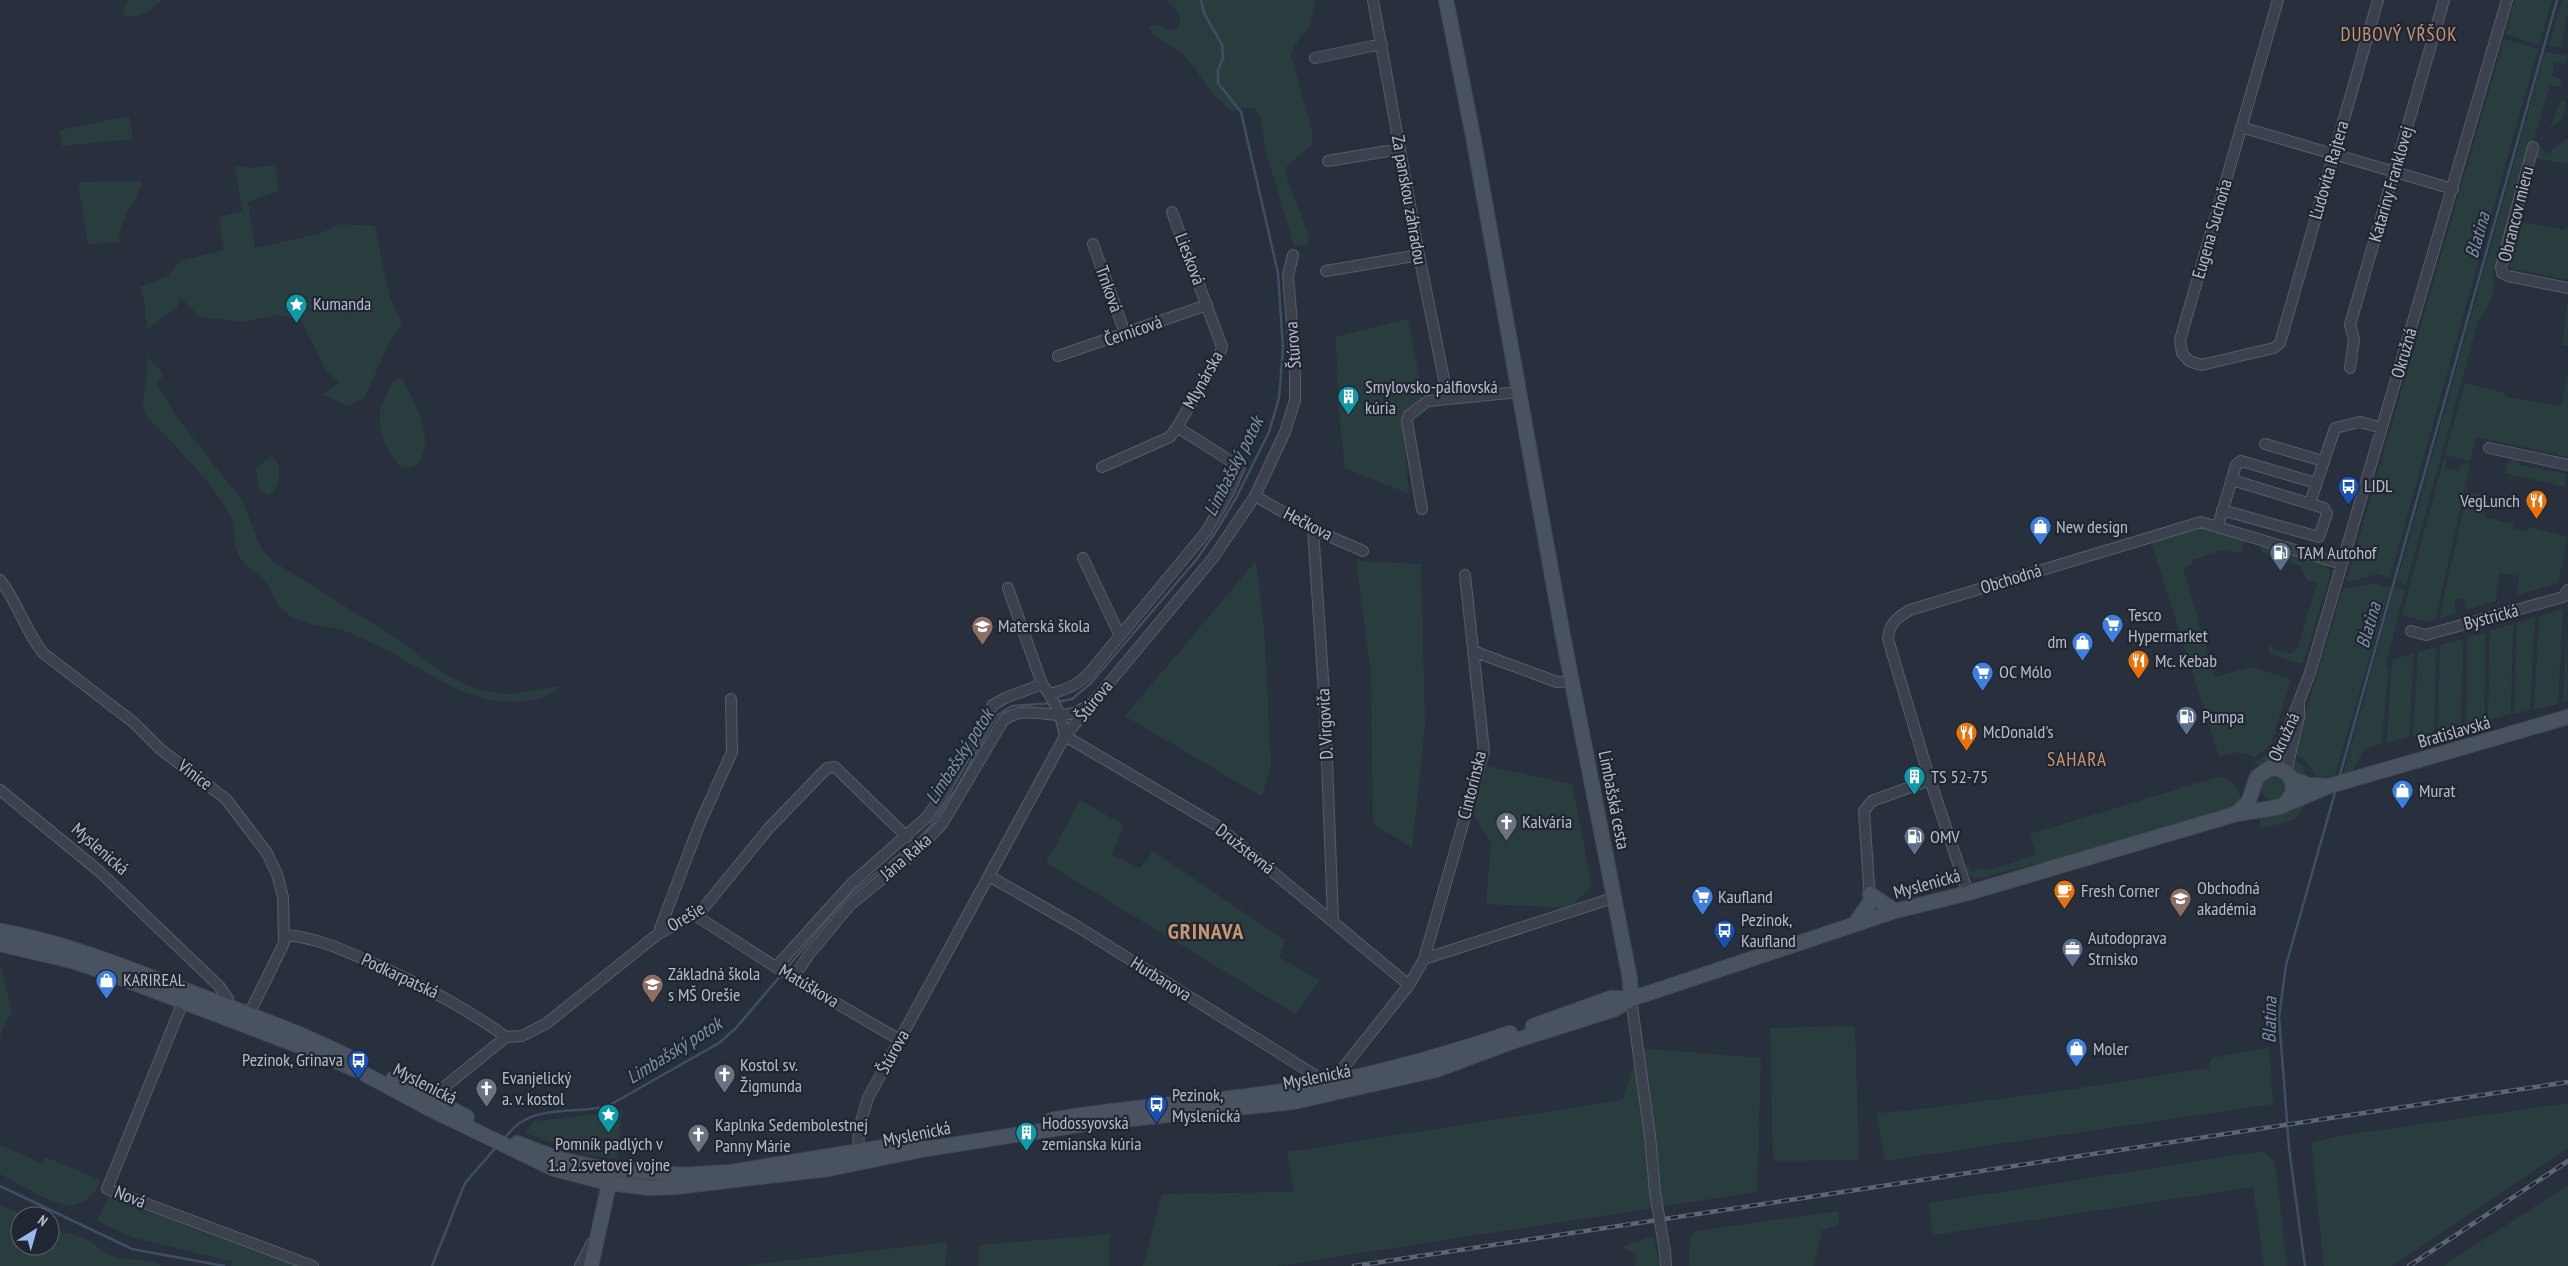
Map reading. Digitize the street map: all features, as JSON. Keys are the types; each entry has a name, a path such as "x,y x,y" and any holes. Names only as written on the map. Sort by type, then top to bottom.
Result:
{"main road":[{"name":"Limbašská cesta","path":"1446,0 1473,136 1558,608 1630,979 1631,999"},
{"name":"Bratislavská","path":"2330,786 2568,718"},
{"path":"2236,814 2248,803 2259,774 2270,768 2279,768 2289,776 2309,785 2330,786"},
{"path":"2285,804 2292,794 2289,776"},
{"path":"2254,788 2257,798 2270,807 2285,804 2330,786"},
{"name":"Myslenická","path":"858,1157 926,1149 1032,1132 1310,1099 1436,1070 1514,1041 1615,1009 1631,999 1895,911 1968,893 2236,814 2270,807"},
{"path":"1855,924 1870,898 1895,911"},
{"path":"0,931 32,944"},
{"path":"0,944 32,944"},
{"name":"Myslenická","path":"32,944 112,962 185,996 212,1011 361,1072 503,1141 611,1177 675,1187 773,1177 966,1135 1105,1111 1263,1094 1332,1082 1402,1068 1533,1026 1611,998 1631,999"},
{"name":"Myslenická","path":"185,996 229,1007 331,1048 432,1097 503,1141"},
{"path":"212,1011 229,1007"},
{"path":"591,1266 611,1177"}],"street":[{"name":"Za panskou záhradou","path":"1373,0 1419,255 1448,399"},
{"name":"Eugena Suchoňa","path":"2278,0 2179,347 2189,361 2206,364 2274,348 2281,340"},
{"name":"Ľudovíta Rajtera","path":"2281,340 2378,0"},
{"name":"Kataríny Franklovej","path":"2350,368 2354,338 2350,325 2444,0"},
{"name":"Okružná","path":"2289,776 2299,717 2299,706 2453,189 2507,0"},
{"path":"1315,58 1382,44"},
{"path":"2241,127 2453,189"},
{"name":"Obrancov mieru","path":"2534,147 2501,267 2502,273 2508,276 2568,288"},
{"path":"1328,161 1400,149"},
{"name":"Liesková","path":"1172,212 1207,305"},
{"name":"Trnková","path":"1093,244 1125,333"},
{"name":"Štúrova","path":"858,1157 862,1112 1065,736 1213,558 1255,496 1285,432 1295,400 1295,360 1288,276 1293,255"},
{"path":"1326,271 1419,255"},
{"name":"Černicová","path":"1058,356 1207,305"},
{"name":"Mlynárska","path":"1102,467 1170,437 1177,427 1219,356 1222,347 1207,305"},
{"path":"1422,509 1406,421 1409,415 1428,401 1519,392"},
{"path":"2310,503 2323,461 2337,427 2360,422 2382,428"},
{"name":"Mlynárska","path":"1120,636 1206,532 1230,492 1240,467 1177,427"},
{"path":"2265,444 2323,461"},
{"path":"2489,448 2568,466"},
{"path":"2218,526 2236,465 2243,461 2316,484"},
{"path":"2222,510 2319,537 2326,512 2324,508 2232,480"},
{"name":"Hečkova","path":"1255,496 1313,529 1362,551"},
{"name":"Obchodná","path":"1968,893 1930,780 1888,638 1889,631 1898,616 1910,610 2201,522 2342,564"},
{"name":"D. Virgoviča","path":"1313,529 1325,708 1334,920"},
{"path":"2291,548 2296,531"},
{"path":"1050,694 1068,689 1080,683 1120,636 1083,558"},
{"name":"Cintorínska","path":"1332,1082 1409,985 1424,959 1484,751 1465,576"},
{"name":"Vinice","path":"0,580 13,600 32,638 43,653 96,692 133,722 160,749 235,808 260,842 277,874 284,909 285,935 281,949 248,1014"},
{"path":"1008,588 1042,684 1050,694 1065,736"},
{"name":"Bystrická","path":"2410,631 2426,635 2563,597 2568,590"},
{"path":"1473,651 1556,682 1572,681"},
{"path":"777,968 850,885 907,837 927,817 942,796 982,722 993,706 1005,698 1042,684"},
{"path":"658,934 700,824 732,752 731,699"},
{"name":"Jána Raka","path":"791,977 851,904 914,852 942,824 1003,720 1021,712 1073,714 1092,703"},
{"name":"Okružná","path":"2270,768 2280,750 2292,715 2299,706"},
{"name":"Družstevná","path":"1065,736 1216,825 1334,920 1409,985"},
{"name":"Orešie","path":"432,1097 506,1037 522,1036 547,1023 658,934 702,910 714,898 768,828 799,795 830,767 835,767 907,837"},
{"path":"1870,919 1864,811 1872,801 1930,780"},
{"name":"Myslenická","path":"0,790 99,872 219,986 228,998 229,1007"},
{"name":"Hurbanova","path":"989,876 1078,927 1318,1078 1332,1082"},
{"path":"1424,959 1613,898"},
{"name":"Matúškova","path":"694,914 791,977 900,1040"},
{"name":"Podkarpatská","path":"285,935 317,939 346,950 463,1007 506,1037"},
{"name":"Nová","path":"185,996 107,1189 313,1266"},
{"path":"1631,999 1666,1266"},
{"path":"580,1266 600,1229"}],"shaded area":[{"path":"128,0 162,0 139,16 122,15"},
{"path":"1167,0 1316,0 1309,26 1293,48 1291,55 1312,131 1312,144 1285,168 1309,237 1307,245 1294,246 1265,148 1261,119 1254,108 1238,109 1233,112 1214,95 1187,58 1153,34 1149,27 1156,24 1168,30 1179,29 1180,15"},
{"path":"2515,0 2552,0 2539,45 2505,34"},
{"path":"2562,0 2568,0 2568,12 2561,48 2549,46"},
{"path":"2504,39 2538,49 2390,578 2378,574 2346,582"},
{"path":"2545,52 2568,56 2565,64 2555,62 2552,75 2560,79 2562,85 2559,87 2550,85 2493,274 2493,293 2486,310 2478,321 2406,585 2397,582"},
{"path":"2564,100 2566,103 2563,118 2550,127 2561,101"},
{"path":"129,116 133,139 62,146 60,130"},
{"path":"2568,138 2568,164 2535,158 2540,146 2546,154"},
{"path":"275,165 279,191 248,202 255,248 319,234 340,224 375,226 389,294 402,324 389,343 365,397 349,406 323,395 339,382 326,371 301,319 277,315 242,322 200,317 180,297 177,307 147,329 144,300 140,287 168,276 180,261 224,250 219,217 242,211 235,166 254,168"},
{"path":"142,181 122,224 119,242 88,245 78,182"},
{"path":"2517,221 2565,230 2568,227 2568,280 2511,269 2507,263"},
{"path":"2568,303 2568,346 2562,345"},
{"path":"1408,319 1423,398 1406,410 1402,416 1409,494 1345,468 1338,399 1336,337"},
{"path":"148,356 154,366 160,369 163,376 156,383 178,419 244,503 258,542 264,552 276,563 402,642 426,661 464,684 493,693 508,694 558,687 549,695 531,700 512,702 479,697 449,685 392,653 353,634 305,622 288,614 280,607 264,580 238,554 230,515 219,497 200,472 146,415 143,404"},
{"path":"2568,370 2568,457 2476,437 2470,461 2445,455 2465,383 2502,392 2507,397 2561,406"},
{"path":"402,378 418,411 425,435 421,457 414,467 403,468 388,450 380,427 382,404 393,380"},
{"path":"270,456 277,461 279,480 269,495 259,491 256,469"},
{"path":"2444,458 2446,459 2445,468 2459,471 2461,463 2470,465 2436,619 2429,622 2402,615"},
{"path":"2515,458 2521,458 2520,465 2566,474 2564,487 2505,473 2507,464"},
{"path":"2467,492 2488,496 2484,517 2513,524 2513,528 2527,531 2529,527 2568,537 2558,583 2517,595 2519,576 2499,573 2496,601 2467,610 2464,598 2455,600 2456,613 2439,619"},
{"path":"2194,528 2221,530 2240,538 2244,542 2241,552 2220,551 2192,560 2193,564 2183,568 2215,677 2250,667 2291,679 2271,744 2256,757 2238,752 2219,757 2151,541"},
{"path":"2261,546 2324,564 2329,569 2330,576 2304,661 2301,664 2270,654 2268,648 2271,645 2274,650 2290,654 2297,650 2317,583 2307,580 2300,566 2261,552"},
{"path":"1256,561 1264,627 1271,765 1262,797 1125,716"},
{"path":"1356,561 1421,564 1425,727 1412,848 1373,823 1371,673"},
{"path":"2376,583 2390,588 2335,776 2318,778 2314,775 2310,765 2294,752 2343,589"},
{"path":"2395,586 2405,590 2386,665 2388,669 2382,743 2364,749 2352,772 2343,775"},
{"path":"2563,609 2558,704 2534,710 2539,616"},
{"path":"2535,617 2530,710 2514,714 2517,623"},
{"path":"2513,624 2511,714 2488,720 2490,630"},
{"path":"2567,628 2568,701 2563,702"},
{"path":"2486,632 2484,721 2466,725 2467,637"},
{"path":"2463,639 2461,726 2438,731 2440,645"},
{"path":"2436,647 2434,732 2413,737 2418,652"},
{"path":"2414,653 2409,737 2387,743 2392,660"},
{"path":"2277,751 2270,761 2261,765 2253,764 2270,752"},
{"path":"2292,759 2303,768 2305,782 2291,770"},
{"path":"1486,766 1572,784 1592,886 1569,908 1486,904 1491,842 1473,814"},
{"path":"2274,774 2283,778 2287,787 2283,796 2274,800 2265,796 2261,787 2265,778"},
{"path":"2220,776 2234,783 2243,802 2238,808 2062,859 1977,879 1965,873 1964,868 1967,863 1972,872 1980,868 1990,870 2036,855 2030,834"},
{"path":"1080,800 1124,825 1112,855 1140,868 1153,851 1285,940 1279,957 1319,981 1295,1014 1046,863"},
{"path":"2306,804 2296,819 2260,829 2260,816 2280,815"},
{"path":"0,963 13,1018 8,1016 0,1037"},
{"path":"1855,1026 1859,1160 1773,1161 1770,1028"},
{"path":"2269,1047 2273,1104 1885,1161 1876,1113 2054,1092 2208,1068 2212,1058"},
{"path":"1638,1048 1761,1058 1757,1192 1277,1266 1143,1266 1162,1194 1294,1192 1287,1152 1623,1100"},
{"path":"2568,1103 2568,1148 2392,1266 2324,1266 2311,1143 2339,1136"},
{"path":"622,1111 617,1159 586,1155 525,1133 535,1121"},
{"path":"0,1145 42,1163 45,1157 101,1180 93,1193 84,1201 74,1205 61,1204 0,1174"},
{"path":"2263,1151 2275,1162 2287,1266 2264,1266 2253,1187 1933,1235 1929,1203"},
{"path":"2568,1185 2568,1266 2443,1266"},
{"path":"110,1192 297,1266 230,1266 234,1262 134,1238 97,1221"},
{"path":"0,1205 10,1209 10,1256 60,1256 60,1231 84,1238 113,1256 158,1263 163,1266 0,1266"},
{"path":"1839,1211 1838,1225 1822,1230 1814,1266 1689,1266 1690,1238 1695,1231"},
{"path":"1110,1234 1109,1266 978,1266 979,1245"},
{"path":"1654,1236 1660,1266 1635,1266 1636,1254 1621,1247"},
{"path":"947,1242 945,1266 741,1266"}],"waterway":[{"name":"Limbašský potok","path":"1057,702 1072,699 1091,683 1196,560 1236,498 1269,432 1279,398 1283,349 1278,273 1241,112 1218,83 1218,70 1223,58 1222,45 1204,13 1201,0"},
{"name":"Blatina","path":"2339,778 2557,0"},
{"name":"Limbašský potok","path":"786,969 848,896 915,842 931,825 956,789 996,716 1012,706 1052,703"},
{"name":"Blatina","path":"2305,1266 2289,1148 2279,1017 2286,965 2336,789"},
{"name":"Limbašský potok","path":"503,1140 517,1125 532,1117 553,1112 608,1106 719,1043 735,1029 782,974"},
{"name":"Limbašský potok","path":"432,1266 465,1183 497,1146"},
{"name":"Limbašský potok","path":"0,1186 132,1249 224,1266"}],"railway":[{"path":"1354,1266 2568,1082"},
{"path":"2409,1266 2568,1161"}],"place":[{"name":"Kumanda","path":"297,323"},
{"name":"Smylovsko-pálfiovská kúria","path":"1349,416"},
{"name":"LIDL","path":"2348,505"},
{"name":"VegLunch","path":"2536,520"},
{"name":"New design","path":"2040,546"},
{"name":"TAM Autohof","path":"2281,572"},
{"name":"Tesco Hypermarket","path":"2112,644"},
{"name":"Materská škola","path":"982,645"},
{"name":"dm","path":"2083,661"},
{"name":"Mc. Kebab","path":"2139,680"},
{"name":"OC Mólo","path":"1983,691"},
{"name":"Pumpa","path":"2186,736"},
{"name":"McDonald's","path":"1967,751"},
{"name":"TS 52-75","path":"1915,796"},
{"name":"Murat","path":"2403,810"},
{"name":"Kalvária","path":"1506,841"},
{"name":"OMV","path":"1914,856"},
{"name":"Fresh Corner","path":"2065,910"},
{"name":"Kaufland","path":"1702,916"},
{"name":"Obchodná akadémia","path":"2181,917"},
{"name":"Pezinok, Kaufland","path":"1725,949"},
{"name":"Autodoprava Strnisko","path":"2072,967"},
{"name":"KARIREAL","path":"107,999"},
{"name":"Základná škola s MŠ Orešie","path":"652,1003"},
{"name":"Moler","path":"2077,1068"},
{"name":"Pezinok, Grinava","path":"359,1079"},
{"name":"Kostol sv. Žigmunda","path":"724,1094"},
{"name":"Evanjelický a. v. kostol","path":"486,1107"},
{"name":"Pezinok, Myslenická","path":"1156,1124"},
{"name":"Pomník padlých v 1.a 2.svetovej vojne","path":"609,1133"},
{"name":"Hodossyovská zemianska kúria","path":"1026,1152"},
{"name":"Kaplnka Sedembolestnej Panny Márie","path":"699,1154"}],"district":[{"name":"DUBOVÝ VŔŠOK","path":"2399,34"},
{"name":"SAHARA","path":"2077,759"},
{"name":"GRINAVA","path":"1206,931"}]}
